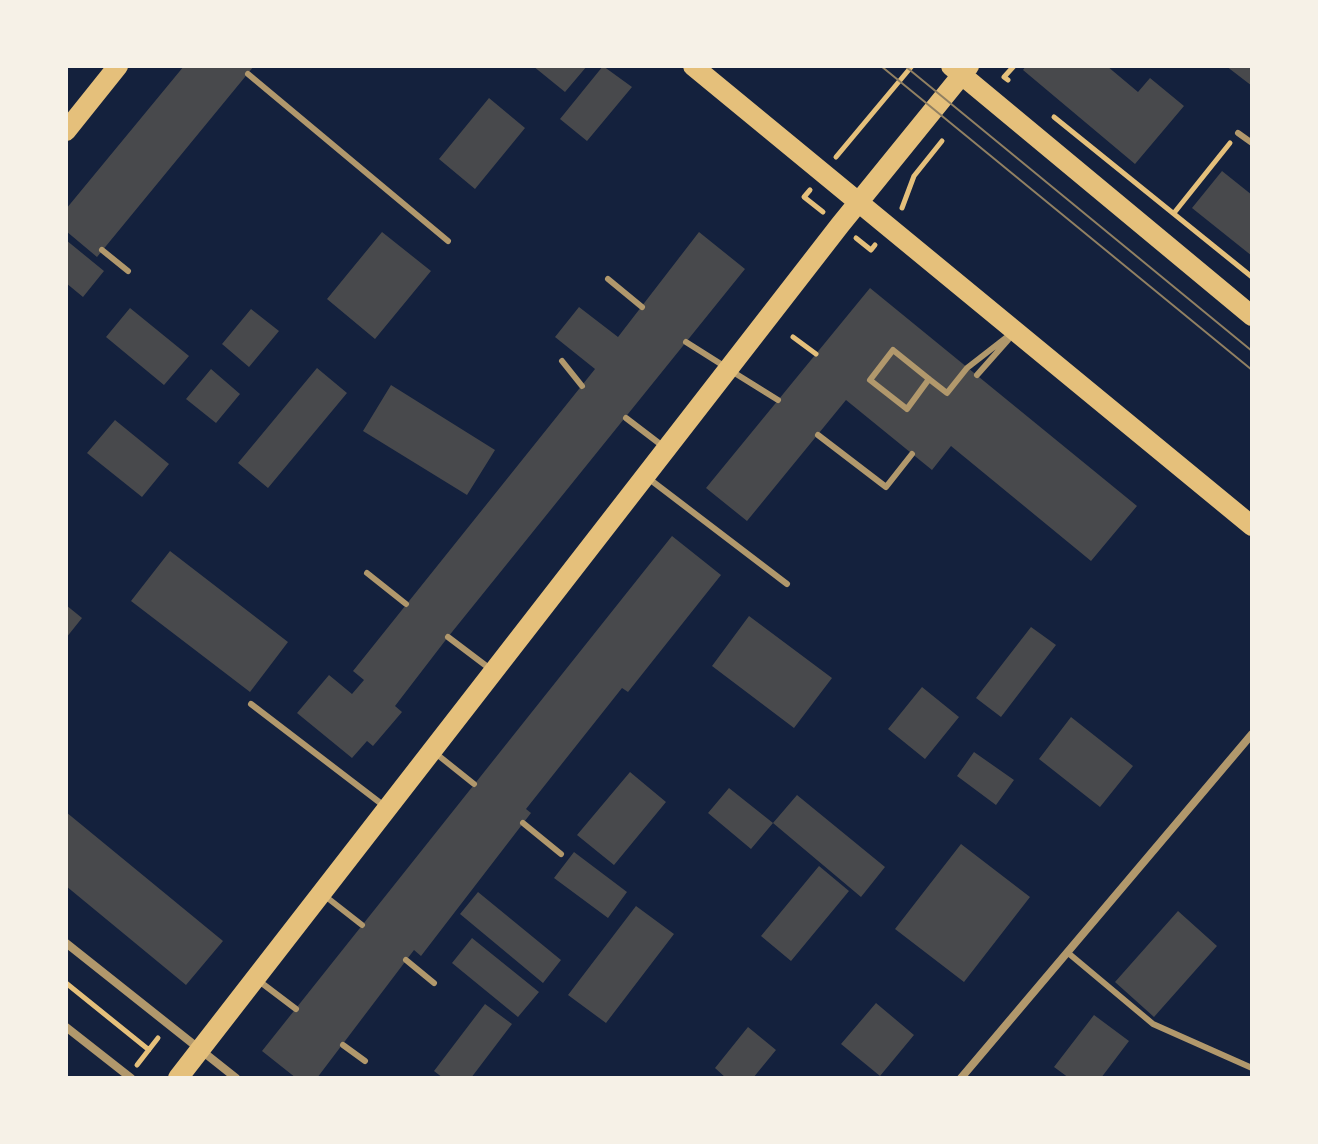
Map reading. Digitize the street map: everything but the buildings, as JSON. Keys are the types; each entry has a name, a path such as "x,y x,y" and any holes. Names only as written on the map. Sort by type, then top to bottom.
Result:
{"main road":[{"path":"693,66 890,225 1252,526"},
{"path":"66,131 111,69"},
{"path":"178,1078 961,69 1251,314"}],"street":[{"path":"961,1078 1252,734"},
{"path":"66,943 236,1078"},
{"path":"66,1027 130,1077"}],"lane":[{"path":"248,74 448,241"},
{"path":"1238,133 1252,143"},
{"path":"102,250 128,271"},
{"path":"608,279 642,307"},
{"path":"977,375 1015,331"},
{"path":"929,379 907,409 870,380 893,350 947,393 967,368 1015,331"},
{"path":"686,342 778,400"},
{"path":"562,361 582,386"},
{"path":"626,418 667,449"},
{"path":"818,435 886,487 912,454"},
{"path":"646,476 787,584"},
{"path":"367,573 406,604"},
{"path":"448,637 495,673"},
{"path":"251,704 389,810"},
{"path":"434,752 474,784"},
{"path":"523,823 561,854"},
{"path":"323,894 362,925"},
{"path":"1067,952 1153,1024 1252,1068"},
{"path":"406,960 434,983"},
{"path":"256,978 296,1009"},
{"path":"343,1045 365,1061"}],"path":[{"path":"804,197 912,66"},
{"path":"1014,66 1004,77 1017,87"},
{"path":"1041,107 1252,277"},
{"path":"1174,214 1238,133"},
{"path":"890,225 901,211 914,176"},
{"path":"793,337 816,354"},
{"path":"66,983 149,1050"},
{"path":"130,1077 169,1025"}],"tram line":[{"path":"881,66 1252,370"},
{"path":"905,66 1252,351"}]}
